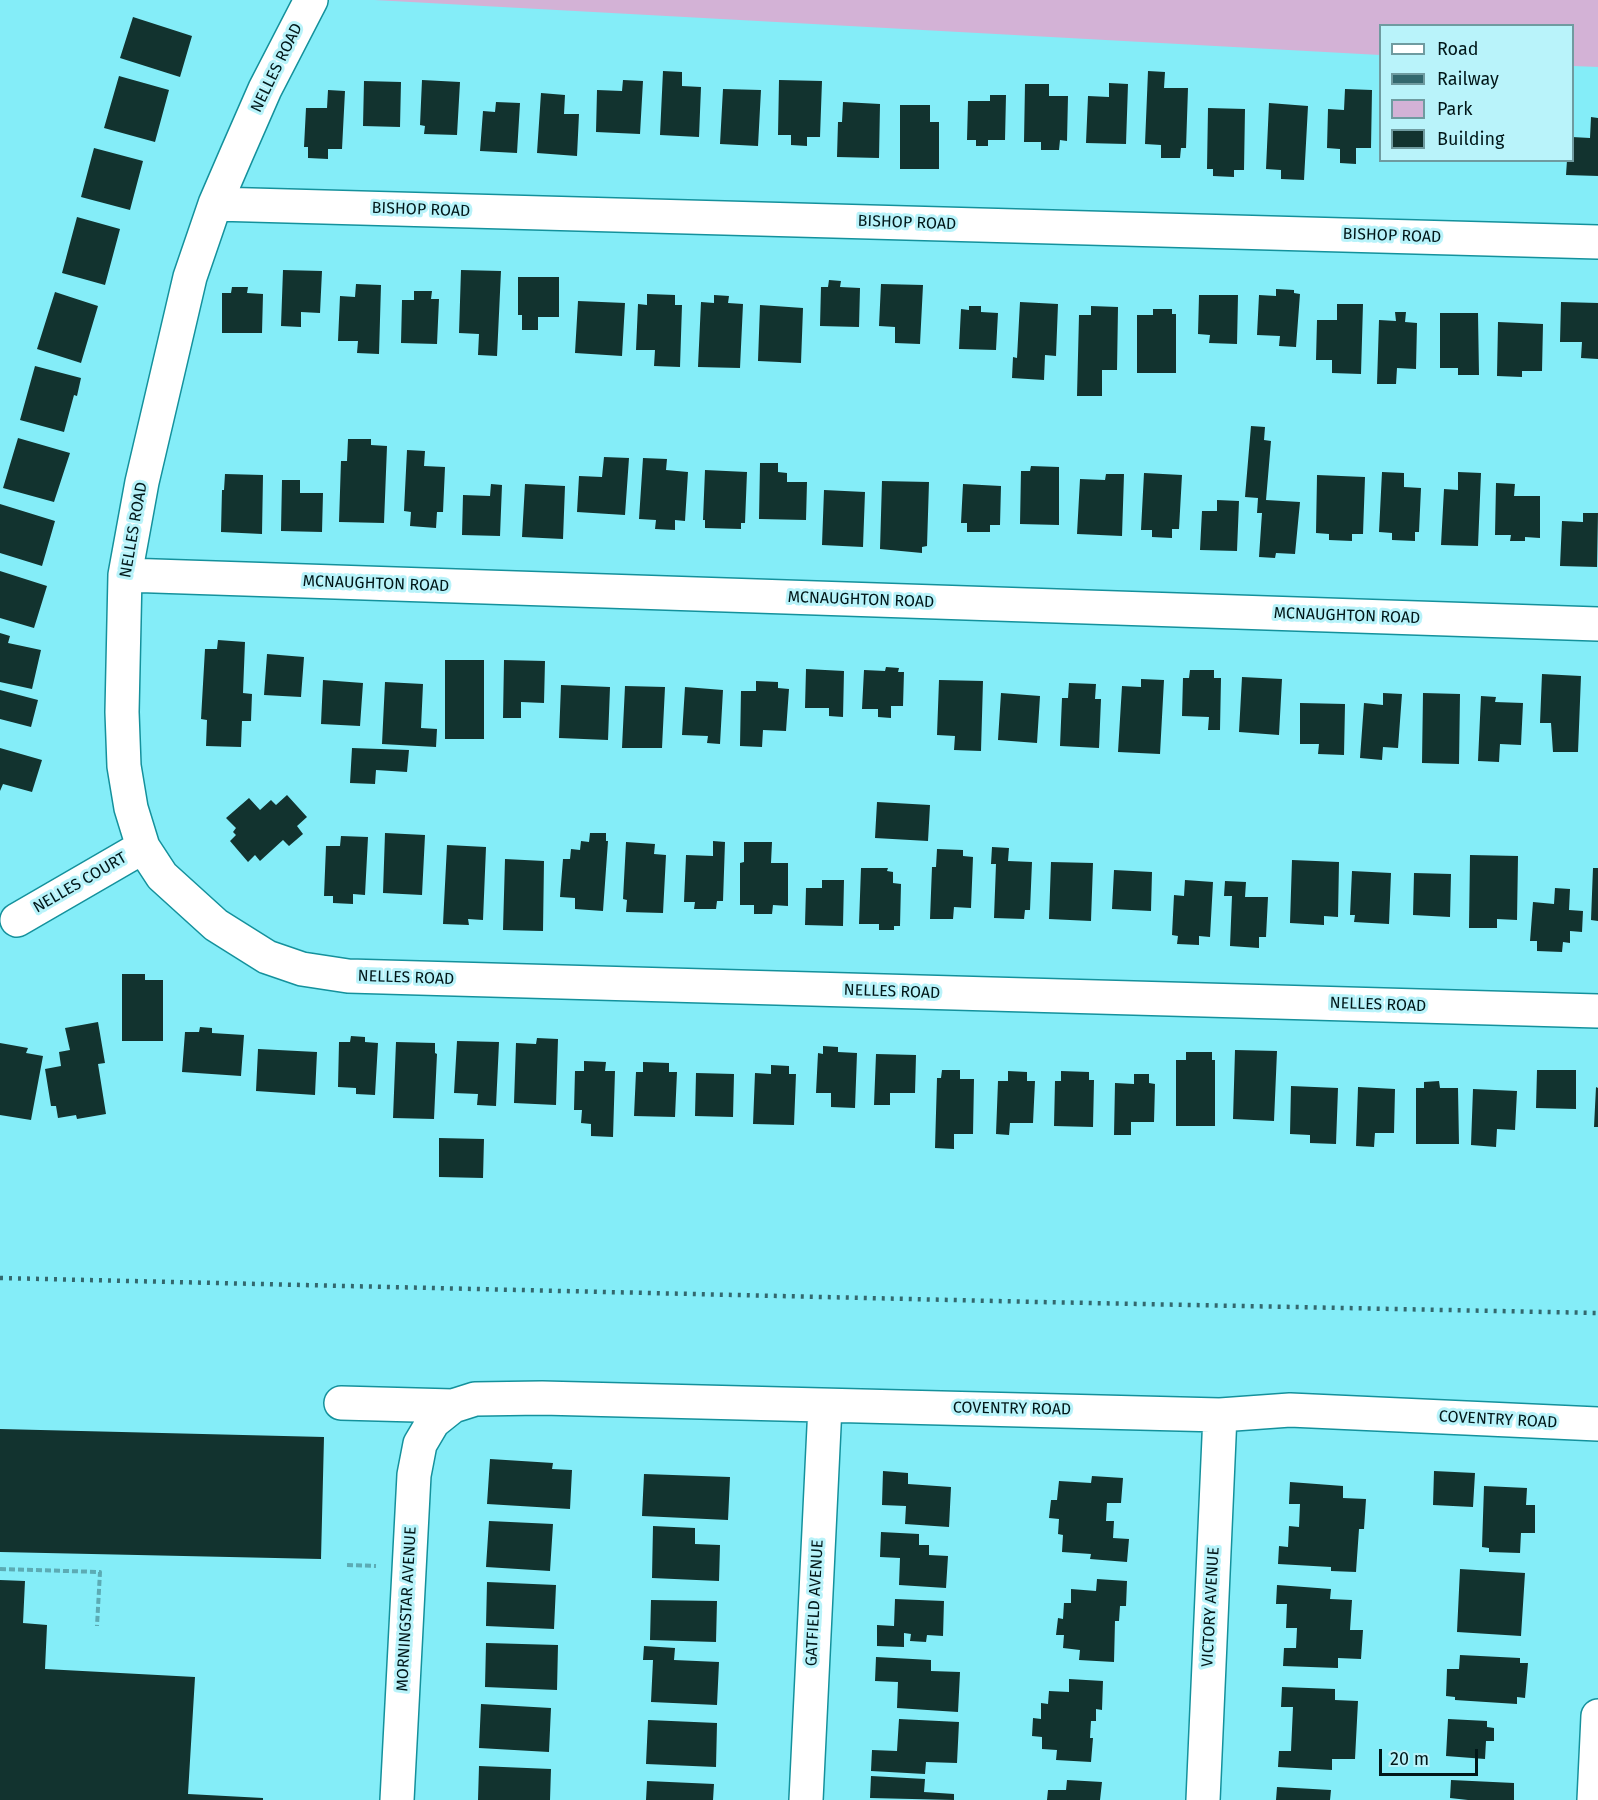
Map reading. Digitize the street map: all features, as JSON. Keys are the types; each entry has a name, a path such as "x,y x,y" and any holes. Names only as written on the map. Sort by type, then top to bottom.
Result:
{"street":[{"name":"NELLES ROAD","path":"311,0 265,89 215,204 190,277 142,482 125,575 122,712 124,766 131,808 143,846 162,876 216,926 267,957 302,969 348,976 1598,1011"},
{"name":"BISHOP ROAD","path":"215,204 1598,242"},
{"name":"MCNAUGHTON ROAD","path":"125,575 1598,624"},
{"name":"NELLES COURT","path":"17,920 143,846"},
{"name":"COVENTRY ROAD","path":"341,1403 443,1414 475,1400 533,1398 825,1406 1014,1408 1220,1415 1290,1410 1598,1424"},
{"name":"GATFIELD AVENUE","path":"806,1800 825,1406"},
{"name":"MORNINGSTAR AVENUE","path":"397,1800 414,1475 420,1444 443,1414"},
{"name":"VICTORY AVENUE","path":"1203,1800 1220,1415"},
{"path":"1594,1800 1598,1716"}],"path":[{"path":"0,1569 100,1572 97,1626"}],"green space":[{"path":"374,0 1598,0 1598,67 1574,66 1574,24 1379,24 1379,55"}],"building":[{"path":"133,17 192,36 180,77 120,58"},
{"path":"663,71 682,72 682,86 701,87 699,137 660,135"},
{"path":"1148,71 1165,72 1164,88 1188,88 1186,148 1181,148 1180,158 1161,158 1161,145 1145,144"},
{"path":"119,76 169,90 155,142 104,128"},
{"path":"422,80 460,82 457,135 424,134 425,126 420,125"},
{"path":"623,80 643,81 640,134 596,132 597,90 622,91"},
{"path":"779,80 822,81 820,137 807,137 807,146 791,145 791,135 778,135"},
{"path":"364,81 401,82 400,127 363,126"},
{"path":"1109,83 1128,84 1126,144 1086,143 1088,96 1109,97"},
{"path":"1025,84 1049,84 1049,96 1068,96 1067,141 1060,140 1059,150 1041,150 1041,142 1024,142"},
{"path":"723,89 761,90 758,146 720,144"},
{"path":"1345,89 1372,90 1371,148 1356,148 1356,164 1340,163 1340,149 1327,148 1328,109 1344,110"},
{"path":"328,90 345,91 342,149 328,149 328,159 308,158 308,147 304,147 306,108 327,108"},
{"path":"541,93 565,95 564,114 579,114 577,156 537,153"},
{"path":"990,95 1006,95 1005,140 988,140 988,146 976,146 976,140 967,140 968,101 990,101"},
{"path":"496,102 520,103 517,153 480,151 483,111 495,112"},
{"path":"843,102 880,104 879,158 837,157 838,122 842,122"},
{"path":"1269,103 1308,106 1304,180 1281,179 1281,170 1266,169"},
{"path":"900,105 930,105 930,122 939,122 939,169 900,169"},
{"path":"1208,108 1245,109 1244,170 1234,170 1234,177 1213,176 1213,169 1207,169"},
{"path":"1591,117 1598,118 1598,176 1566,175 1567,162 1574,162 1574,137 1590,138"},
{"path":"94,148 143,161 130,210 81,197"},
{"path":"77,217 120,229 105,285 62,273"},
{"path":"283,270 322,271 320,313 301,312 301,327 281,326"},
{"path":"461,270 501,271 497,356 478,355 479,334 459,333"},
{"path":"518,277 559,277 559,317 538,317 538,330 522,330 522,315 518,315"},
{"path":"829,280 841,281 840,287 860,288 859,327 820,326 821,287 828,287"},
{"path":"356,284 381,285 379,354 357,353 358,341 338,341 340,296 355,297"},
{"path":"881,284 923,285 920,344 895,343 895,327 879,326"},
{"path":"232,287 248,287 247,293 263,294 262,333 222,333 222,293 231,293"},
{"path":"1276,289 1294,290 1294,293 1300,294 1296,347 1279,346 1280,336 1257,335 1259,295 1276,296"},
{"path":"414,291 432,291 431,299 439,299 437,344 401,343 402,300 414,300"},
{"path":"55,292 98,306 81,363 37,349"},
{"path":"647,294 675,295 675,305 682,305 680,367 654,366 655,350 636,350 638,304 647,305"},
{"path":"714,295 729,296 728,303 743,304 740,368 698,367 701,302 714,303"},
{"path":"1199,295 1238,295 1237,344 1209,343 1210,335 1198,334"},
{"path":"578,301 625,303 622,356 575,353"},
{"path":"1020,302 1058,304 1056,356 1045,355 1044,380 1012,378 1013,357 1017,358"},
{"path":"1561,302 1598,303 1598,359 1581,358 1582,342 1560,342"},
{"path":"1337,304 1363,304 1361,374 1332,373 1332,360 1316,360 1317,320 1337,320"},
{"path":"760,305 803,308 801,363 758,361"},
{"path":"969,306 981,306 981,312 998,313 996,350 959,349 961,309 969,310"},
{"path":"1091,306 1118,307 1117,370 1102,370 1102,396 1077,396 1079,315 1091,315"},
{"path":"1153,309 1172,309 1172,314 1176,314 1176,373 1137,373 1137,315 1153,315"},
{"path":"1395,312 1406,312 1405,322 1417,323 1416,369 1397,368 1396,384 1377,384 1379,320 1396,321"},
{"path":"1440,313 1478,313 1479,375 1458,375 1458,368 1440,368"},
{"path":"1498,322 1543,324 1542,371 1522,371 1522,377 1497,376"},
{"path":"35,366 81,378 64,432 20,420"},
{"path":"1251,426 1265,427 1264,440 1271,441 1266,500 1300,502 1295,554 1276,553 1275,558 1259,557 1262,513 1257,513 1258,498 1245,497"},
{"path":"18,438 70,453 54,502 3,488"},
{"path":"348,439 371,439 371,445 387,446 384,523 339,522 341,461 347,461"},
{"path":"407,450 425,451 424,466 445,467 443,512 437,512 436,528 410,526 411,512 404,511"},
{"path":"604,457 629,458 625,515 577,512 579,476 602,477"},
{"path":"643,458 667,459 666,470 688,472 685,521 675,520 675,530 655,529 656,520 639,519"},
{"path":"760,463 778,463 778,472 787,473 787,482 807,482 806,520 759,519"},
{"path":"1031,466 1059,467 1059,525 1020,524 1021,471 1030,471"},
{"path":"705,470 747,472 745,523 741,523 741,529 705,528 705,520 703,520"},
{"path":"1382,472 1404,473 1404,487 1421,488 1419,532 1415,532 1415,541 1392,540 1392,533 1379,532"},
{"path":"1458,472 1481,473 1478,546 1441,545 1444,489 1458,490"},
{"path":"1144,473 1182,475 1179,529 1172,529 1172,538 1152,537 1152,530 1141,530"},
{"path":"225,474 263,475 262,534 221,532 222,490 224,490"},
{"path":"1106,474 1124,474 1122,536 1077,534 1080,479 1105,480"},
{"path":"1317,475 1365,477 1363,534 1352,534 1352,541 1329,540 1329,534 1316,533"},
{"path":"282,480 300,480 300,493 323,493 322,532 281,531"},
{"path":"882,481 929,482 927,546 922,547 922,553 880,549"},
{"path":"1496,483 1515,484 1514,496 1540,496 1540,538 1525,537 1525,541 1510,541 1511,535 1495,535"},
{"path":"491,484 502,485 500,536 462,535 463,495 490,496"},
{"path":"525,484 565,486 563,539 522,537"},
{"path":"963,484 1001,486 1000,525 990,525 990,532 967,532 967,523 961,523"},
{"path":"824,490 865,492 863,547 822,545"},
{"path":"1217,500 1239,501 1237,551 1200,550 1202,511 1217,511"},
{"path":"0,504 55,521 42,566 0,553"},
{"path":"1583,513 1598,513 1597,567 1560,566 1562,521 1583,522"},
{"path":"0,571 47,586 34,628 0,618"},
{"path":"0,633 10,636 8,643 41,650 32,689 0,682"},
{"path":"218,640 245,642 243,693 252,694 251,721 242,721 241,747 206,746 207,720 201,719 205,649 217,649"},
{"path":"267,654 304,657 301,697 264,695"},
{"path":"445,660 484,660 484,739 445,739"},
{"path":"504,660 545,661 544,703 521,702 521,718 503,718"},
{"path":"886,667 899,668 898,672 904,672 903,706 891,706 891,718 878,717 878,709 862,709 864,670 885,671"},
{"path":"806,669 844,671 843,717 829,716 829,708 805,708"},
{"path":"1190,670 1214,670 1214,678 1221,678 1220,730 1208,730 1209,717 1182,716 1183,678 1189,678"},
{"path":"1542,674 1581,676 1578,752 1553,752 1551,723 1540,723"},
{"path":"1242,677 1282,679 1279,735 1239,732"},
{"path":"1141,679 1164,680 1160,754 1118,752 1122,686 1141,687"},
{"path":"323,680 363,683 360,726 321,724"},
{"path":"939,680 983,681 981,751 954,750 955,736 937,735"},
{"path":"756,681 778,682 778,688 789,689 786,731 763,730 762,747 740,746 741,691 756,691"},
{"path":"385,682 423,684 421,728 437,729 436,747 382,744"},
{"path":"1069,683 1096,684 1095,699 1101,699 1099,748 1060,746 1062,698 1068,698"},
{"path":"561,685 610,687 608,740 559,738"},
{"path":"625,686 665,687 662,748 622,748"},
{"path":"685,687 723,690 720,744 707,743 708,736 682,735"},
{"path":"0,690 38,700 31,727 0,719"},
{"path":"1001,693 1040,696 1037,743 998,740"},
{"path":"1383,693 1402,694 1398,748 1383,747 1382,760 1360,758 1364,703 1383,705"},
{"path":"1423,693 1460,694 1459,764 1422,763"},
{"path":"1481,696 1496,697 1495,702 1523,703 1521,745 1500,744 1499,762 1478,761"},
{"path":"1300,703 1345,704 1344,755 1318,754 1319,744 1300,744"},
{"path":"0,748 42,760 32,792 3,784 0,791"},
{"path":"352,748 409,750 407,772 376,770 375,784 350,783"},
{"path":"287,795 307,817 297,826 303,834 289,846 283,840 260,861 255,855 248,862 230,841 236,835 233,832 236,828 226,818 249,798 260,810 271,800 276,805"},
{"path":"877,802 930,805 928,841 875,838"},
{"path":"385,833 425,835 422,895 383,893"},
{"path":"590,833 606,833 606,841 608,841 603,911 575,909 575,898 560,897 563,859 570,859 571,849 580,850 581,841 589,842"},
{"path":"341,836 368,837 365,895 353,894 353,904 333,903 333,896 324,896 326,846 340,846"},
{"path":"713,841 725,842 723,901 717,901 716,909 694,909 695,902 684,902 686,855 713,856"},
{"path":"626,842 655,844 654,854 666,855 663,913 626,912 627,900 623,899"},
{"path":"744,842 772,842 771,863 788,863 788,906 773,905 772,914 754,914 754,905 740,905 740,863 744,862"},
{"path":"447,845 486,847 483,920 468,919 469,925 443,924"},
{"path":"992,847 1009,848 1008,861 1032,862 1030,910 1025,910 1024,919 994,918 996,864 991,864"},
{"path":"937,849 963,850 963,856 973,857 971,908 954,907 953,919 930,919 932,867 936,867"},
{"path":"1470,855 1518,856 1517,920 1497,919 1497,928 1469,928"},
{"path":"505,859 544,861 543,931 503,930"},
{"path":"1292,860 1339,862 1338,917 1324,916 1324,925 1290,923"},
{"path":"1051,862 1093,863 1091,921 1049,919"},
{"path":"861,868 888,868 887,871 893,872 893,883 901,884 900,926 894,926 894,930 879,930 879,924 859,924"},
{"path":"1593,868 1598,868 1598,921 1591,920"},
{"path":"1114,870 1152,872 1151,911 1112,909"},
{"path":"1352,871 1391,873 1389,924 1354,922 1355,915 1350,915"},
{"path":"1414,873 1451,874 1450,917 1413,915"},
{"path":"822,880 844,880 843,926 805,925 806,888 822,888"},
{"path":"1185,880 1213,882 1210,937 1199,936 1199,945 1177,944 1178,936 1172,935 1174,895 1184,896"},
{"path":"1225,881 1246,882 1245,897 1268,897 1266,937 1259,937 1259,948 1230,946 1232,896 1224,896"},
{"path":"1555,888 1570,889 1569,910 1583,911 1582,932 1570,931 1570,943 1563,942 1562,952 1537,951 1537,941 1530,941 1533,902 1554,904"},
{"path":"122,974 145,974 145,980 163,980 163,1041 122,1041"},
{"path":"98,1022 105,1063 98,1064 106,1114 77,1119 76,1115 58,1118 56,1106 51,1106 45,1069 61,1066 59,1052 70,1050 65,1028"},
{"path":"200,1027 212,1028 212,1033 244,1035 241,1076 182,1072 185,1032 199,1032"},
{"path":"351,1036 365,1037 365,1042 378,1043 375,1095 356,1094 356,1088 338,1087 339,1042 350,1042"},
{"path":"537,1038 558,1039 556,1105 514,1103 516,1043 536,1044"},
{"path":"457,1041 499,1042 496,1106 477,1105 478,1094 454,1093"},
{"path":"396,1042 435,1043 437,1054 434,1119 393,1118"},
{"path":"0,1043 28,1048 26,1053 43,1056 31,1120 0,1115"},
{"path":"823,1046 838,1047 838,1052 857,1053 855,1108 831,1107 831,1093 816,1093 818,1053 823,1054"},
{"path":"258,1049 317,1052 315,1095 256,1091"},
{"path":"1235,1050 1277,1051 1274,1121 1233,1119"},
{"path":"1186,1052 1212,1052 1212,1060 1215,1060 1215,1126 1176,1126 1176,1060 1186,1060"},
{"path":"876,1054 916,1055 915,1093 890,1093 890,1105 874,1105"},
{"path":"584,1061 606,1062 605,1071 615,1071 613,1137 591,1136 591,1124 581,1123 582,1110 574,1110 575,1071 584,1071"},
{"path":"643,1062 669,1063 669,1072 677,1072 675,1117 634,1116 636,1072 643,1072"},
{"path":"771,1065 789,1066 789,1074 796,1074 794,1125 753,1124 755,1073 771,1074"},
{"path":"942,1070 960,1070 960,1079 974,1079 973,1134 954,1134 954,1149 935,1148 937,1078 941,1078"},
{"path":"1537,1070 1576,1070 1576,1109 1536,1108"},
{"path":"1008,1071 1027,1072 1027,1081 1035,1081 1033,1123 1010,1123 1009,1135 996,1134 998,1081 1008,1081"},
{"path":"1061,1071 1089,1072 1089,1080 1094,1080 1093,1127 1054,1126 1055,1081 1061,1081"},
{"path":"696,1073 734,1074 733,1117 695,1116"},
{"path":"1134,1074 1149,1074 1149,1083 1155,1084 1154,1122 1131,1122 1131,1135 1114,1135 1115,1083 1134,1084"},
{"path":"1439,1081 1440,1088 1458,1088 1459,1144 1416,1144 1416,1088 1424,1088 1424,1082"},
{"path":"1291,1086 1338,1088 1336,1144 1310,1143 1310,1135 1290,1134"},
{"path":"1358,1087 1395,1089 1394,1133 1375,1133 1374,1147 1356,1146"},
{"path":"1596,1087 1598,1088 1598,1127 1594,1127"},
{"path":"1473,1089 1517,1091 1515,1130 1497,1129 1496,1147 1471,1145"},
{"path":"439,1138 484,1139 483,1178 439,1177"},
{"path":"0,1429 324,1437 321,1559 0,1552"},
{"path":"490,1459 553,1463 552,1469 572,1470 570,1509 487,1504"},
{"path":"883,1471 908,1473 908,1484 951,1487 949,1527 905,1524 906,1506 882,1505"},
{"path":"1434,1471 1475,1473 1473,1507 1433,1505"},
{"path":"644,1474 730,1477 728,1520 642,1516"},
{"path":"1092,1476 1123,1478 1121,1503 1107,1503 1106,1521 1114,1521 1113,1538 1129,1539 1127,1562 1090,1559 1091,1554 1062,1552 1063,1535 1058,1534 1059,1519 1049,1518 1051,1500 1057,1500 1059,1481 1091,1483"},
{"path":"1290,1482 1343,1486 1343,1498 1366,1499 1364,1529 1359,1529 1356,1572 1331,1571 1331,1567 1278,1564 1279,1546 1288,1547 1289,1526 1299,1527 1300,1504 1289,1504"},
{"path":"1484,1486 1527,1488 1526,1505 1535,1505 1535,1533 1521,1533 1520,1553 1489,1552 1489,1548 1482,1547"},
{"path":"489,1521 553,1524 550,1571 486,1567"},
{"path":"653,1526 695,1528 695,1544 720,1545 719,1581 652,1578"},
{"path":"881,1532 919,1534 919,1545 929,1545 929,1555 948,1556 946,1588 899,1585 900,1558 880,1557"},
{"path":"1460,1569 1525,1573 1521,1636 1457,1632"},
{"path":"1097,1579 1127,1581 1126,1606 1120,1606 1119,1621 1115,1621 1114,1662 1079,1660 1080,1650 1063,1648 1064,1635 1056,1635 1058,1618 1063,1619 1064,1603 1071,1603 1071,1589 1096,1591"},
{"path":"0,1580 25,1581 23,1623 47,1625 45,1669 195,1677 188,1794 263,1798 263,1800 0,1800"},
{"path":"487,1582 556,1585 554,1629 486,1626"},
{"path":"1277,1585 1331,1589 1330,1599 1352,1600 1350,1630 1363,1630 1361,1659 1338,1658 1338,1668 1283,1666 1284,1648 1296,1648 1297,1628 1286,1628 1287,1604 1276,1604"},
{"path":"895,1599 944,1601 943,1636 927,1635 926,1642 910,1641 911,1634 904,1633 904,1647 877,1646 877,1625 894,1626"},
{"path":"651,1600 717,1601 716,1642 650,1640"},
{"path":"486,1643 558,1645 557,1690 485,1687"},
{"path":"644,1646 675,1648 674,1660 719,1662 717,1705 651,1702 653,1660 643,1660"},
{"path":"1460,1655 1520,1658 1520,1663 1528,1663 1525,1698 1517,1697 1517,1704 1455,1700 1455,1697 1446,1696 1447,1669 1459,1669"},
{"path":"876,1657 931,1660 931,1671 960,1672 958,1712 897,1708 898,1682 875,1681"},
{"path":"1069,1679 1103,1681 1102,1710 1096,1709 1096,1721 1091,1721 1090,1738 1093,1738 1091,1762 1056,1760 1057,1750 1042,1749 1042,1737 1032,1736 1033,1718 1041,1719 1041,1703 1048,1704 1049,1691 1069,1692"},
{"path":"1282,1687 1335,1689 1335,1700 1358,1701 1355,1759 1332,1759 1332,1770 1278,1767 1279,1751 1291,1751 1293,1707 1281,1707"},
{"path":"481,1704 551,1708 549,1752 479,1748"},
{"path":"899,1719 959,1722 957,1763 926,1762 925,1774 871,1771 872,1750 897,1751"},
{"path":"1448,1719 1487,1721 1487,1727 1494,1728 1494,1741 1486,1741 1485,1759 1446,1756"},
{"path":"648,1720 717,1723 716,1767 646,1764"},
{"path":"479,1766 551,1769 550,1800 478,1800"},
{"path":"871,1776 925,1779 924,1792 954,1794 954,1800 870,1798"},
{"path":"1067,1780 1102,1782 1100,1800 1047,1800 1048,1790 1066,1790"},
{"path":"1451,1780 1514,1783 1514,1800 1450,1798"},
{"path":"647,1781 714,1784 713,1800 646,1800"},
{"path":"1277,1787 1331,1790 1330,1800 1276,1800"}],"railway":[{"path":"0,1278 1598,1313"}]}
